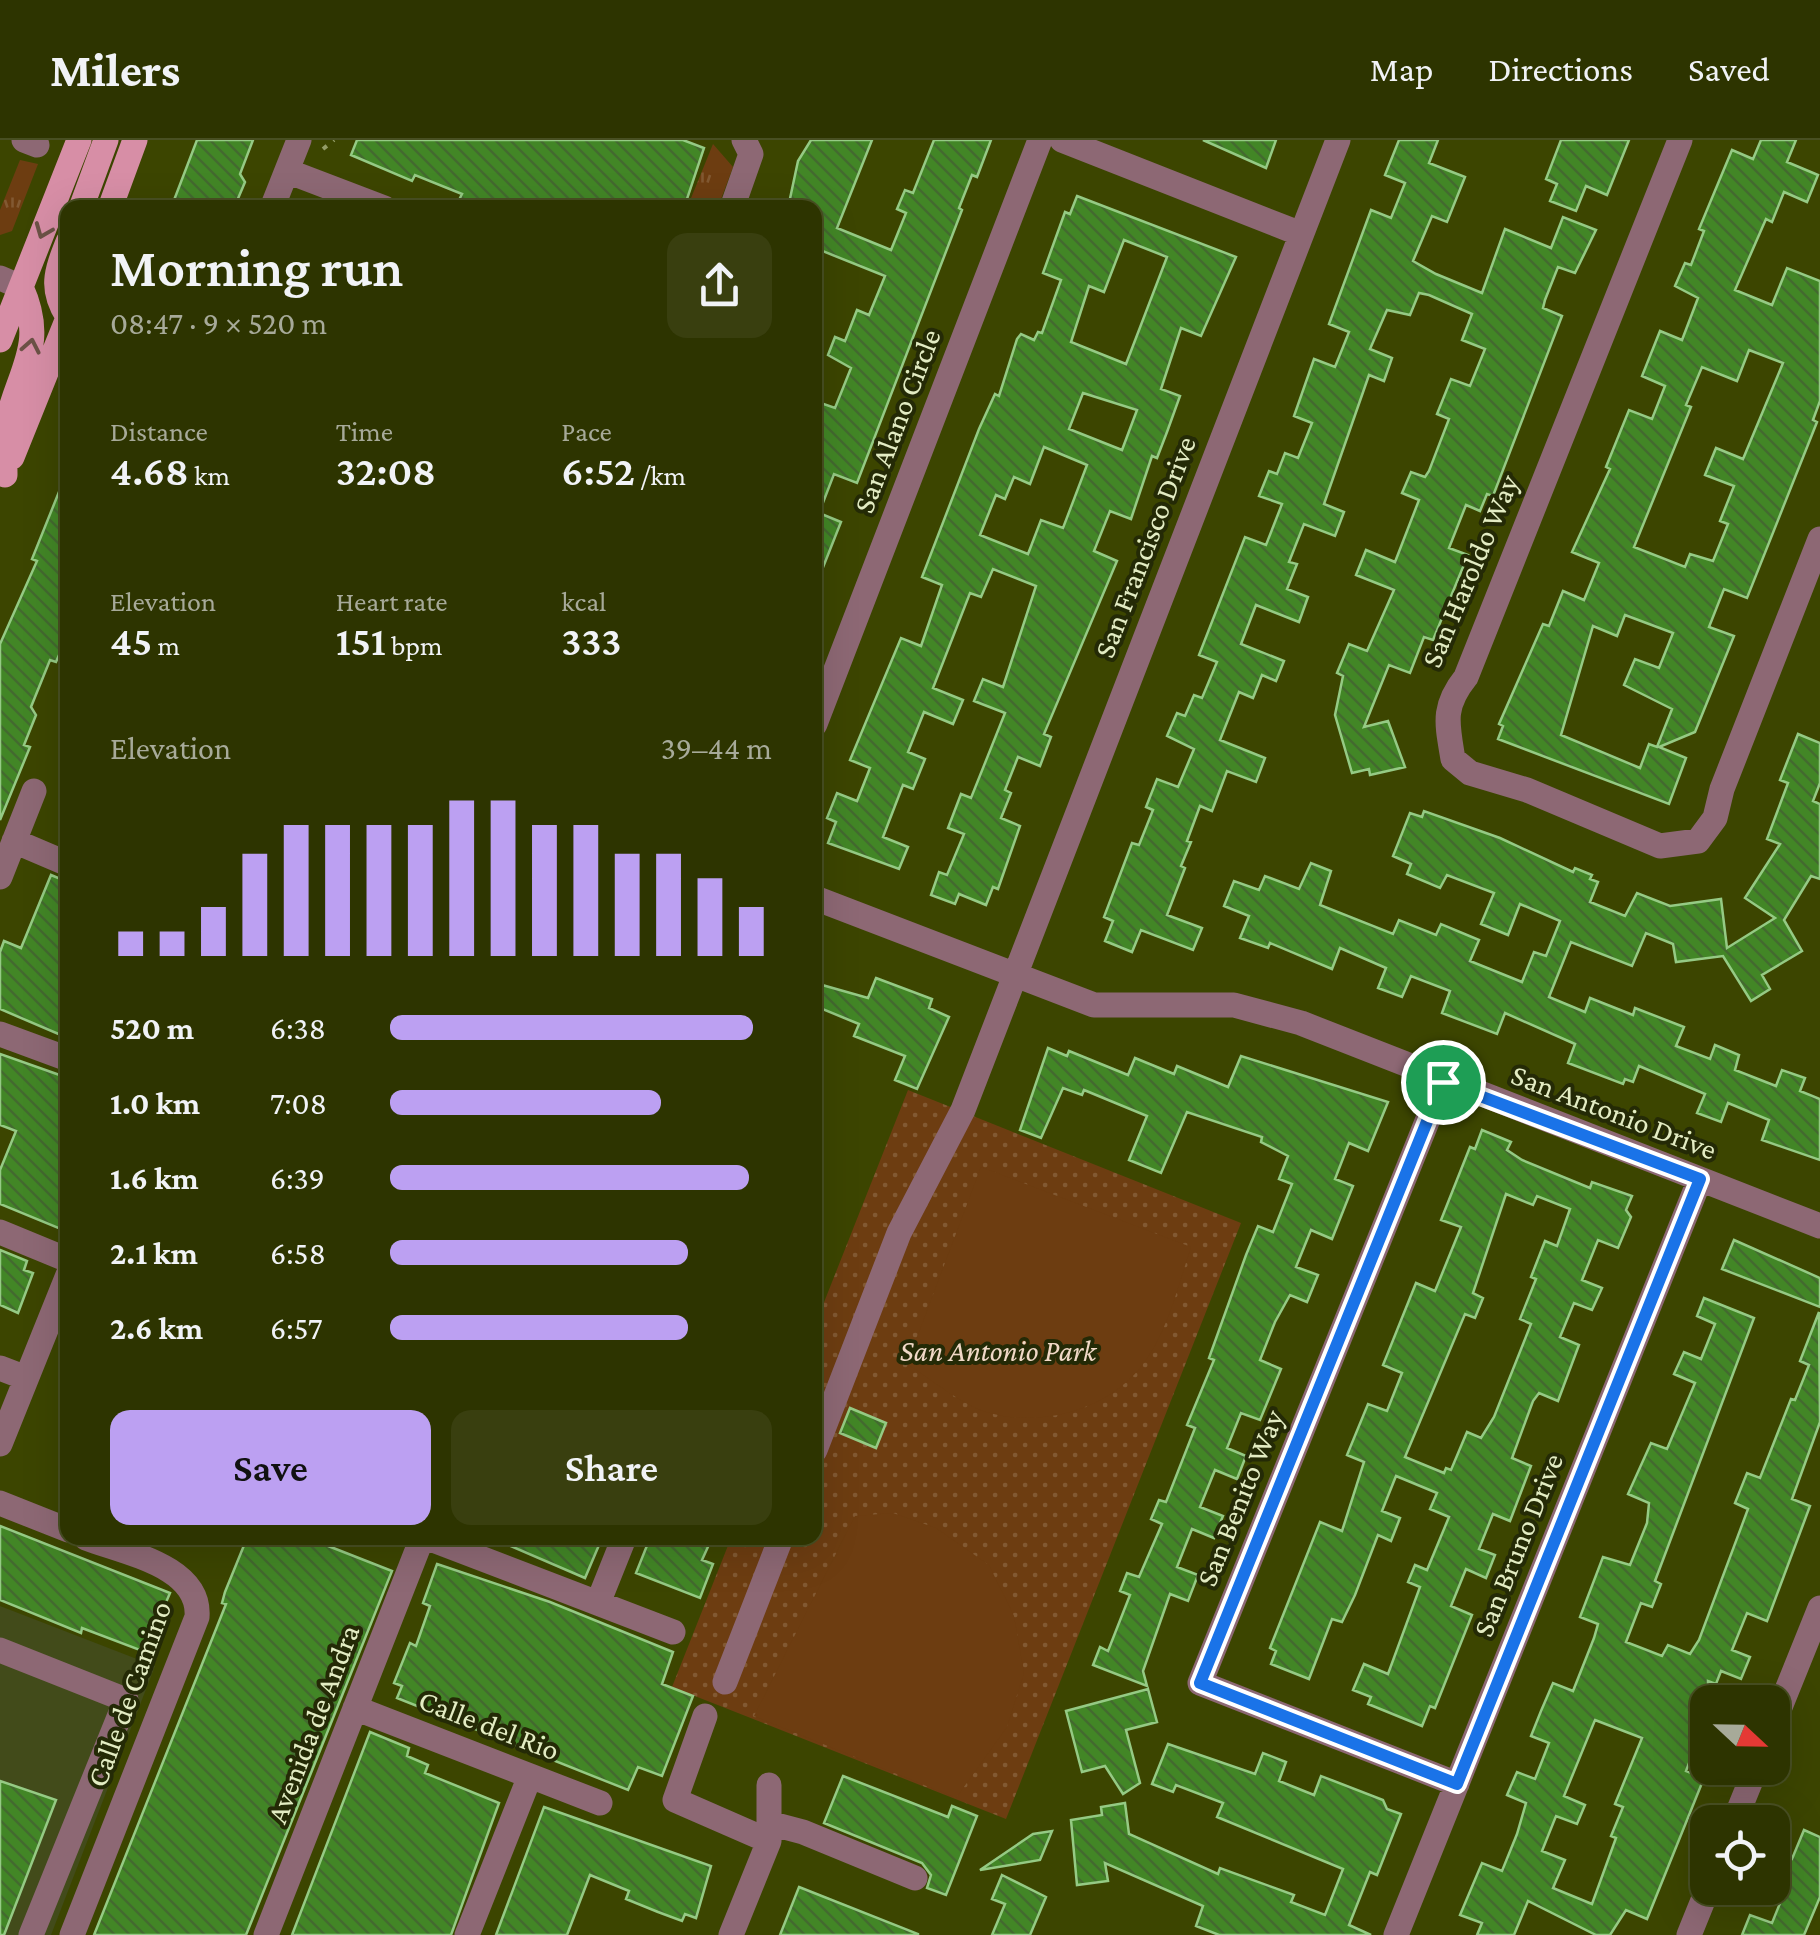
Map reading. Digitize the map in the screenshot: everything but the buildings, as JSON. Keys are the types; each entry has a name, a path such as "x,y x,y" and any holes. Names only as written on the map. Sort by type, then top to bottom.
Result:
{"main road":[{"path":"2,330 10,283 79,140"},
{"path":"84,200 106,140"},
{"path":"113,200 135,140"},
{"path":"60,263 55,298 60,305"},
{"path":"2,481 7,422 34,342 34,325 10,283"},
{"path":"2,481 60,337"}],"street":[{"path":"735,200 751,154 744,140"},
{"name":"San Alano Circle","path":"822,706 1040,140"},
{"path":"1062,140 1301,234"},
{"name":"San Francisco Drive","path":"822,1432 899,1233 963,1110 1338,140"},
{"name":"San Haroldo Way","path":"1680,140 1466,677 1450,697 1448,724 1453,759 1470,773 1562,804 1660,846 1698,842 1716,818 1722,789 1820,539"},
{"path":"275,200 287,171 311,144"},
{"path":"287,171 363,200"},
{"path":"0,877 34,792"},
{"path":"14,841 60,861"},
{"name":"San Antonio Drive","path":"822,901 1012,977 1094,1005 1234,1005 1301,1023 1443,1082 1820,1226"},
{"path":"0,1034 60,1055"},
{"name":"San Benito Way","path":"1443,1082 1200,1683 1457,1784"},
{"name":"San Bruno Drive","path":"1396,1935 1700,1179"},
{"path":"0,1232 60,1257"},
{"path":"0,1444 60,1294"},
{"path":"0,1368 26,1378"},
{"path":"0,1503 60,1527"},
{"name":"Calle de Camino","path":"72,1935 197,1617 198,1600 189,1582 104,1545"},
{"name":"Avenida de Andra","path":"266,1935 422,1545"},
{"path":"444,1545 673,1632"},
{"path":"598,1603 621,1545"},
{"path":"725,1682 778,1545"},
{"path":"1789,1685 1820,1608"},
{"path":"0,1650 126,1700 31,1935"},
{"name":"Calle del Rio","path":"355,1708 600,1803"},
{"path":"706,1716 675,1800 769,1832 802,1832 915,1878"},
{"path":"467,1935 530,1776"},
{"path":"731,1935 769,1832 769,1785"},
{"path":"1689,1935 1701,1905"}],"path":[{"path":"311,144 334,140"}],"shaded area":[{"path":"0,1606 155,1666 51,1935 0,1935"}],"green space":[{"path":"713,144 733,167 721,200 690,200"},
{"path":"20,160 38,164 12,231 0,235 0,210"},
{"name":"San Antonio Park","path":"908,1090 1241,1223 1006,1819 672,1687 728,1545 822,1545 822,1307"},
{"path":"981,1167 1191,1247 1158,1341 1126,1383 1090,1405 1028,1418 986,1412 955,1397 907,1364"},
{"path":"893,1513 936,1528 989,1565 1014,1616 1024,1673 1007,1727 956,1798 754,1716 855,1516"}],"route":[{"path":"1443,1082 1700,1179 1457,1784 1200,1683 1443,1082"}]}
